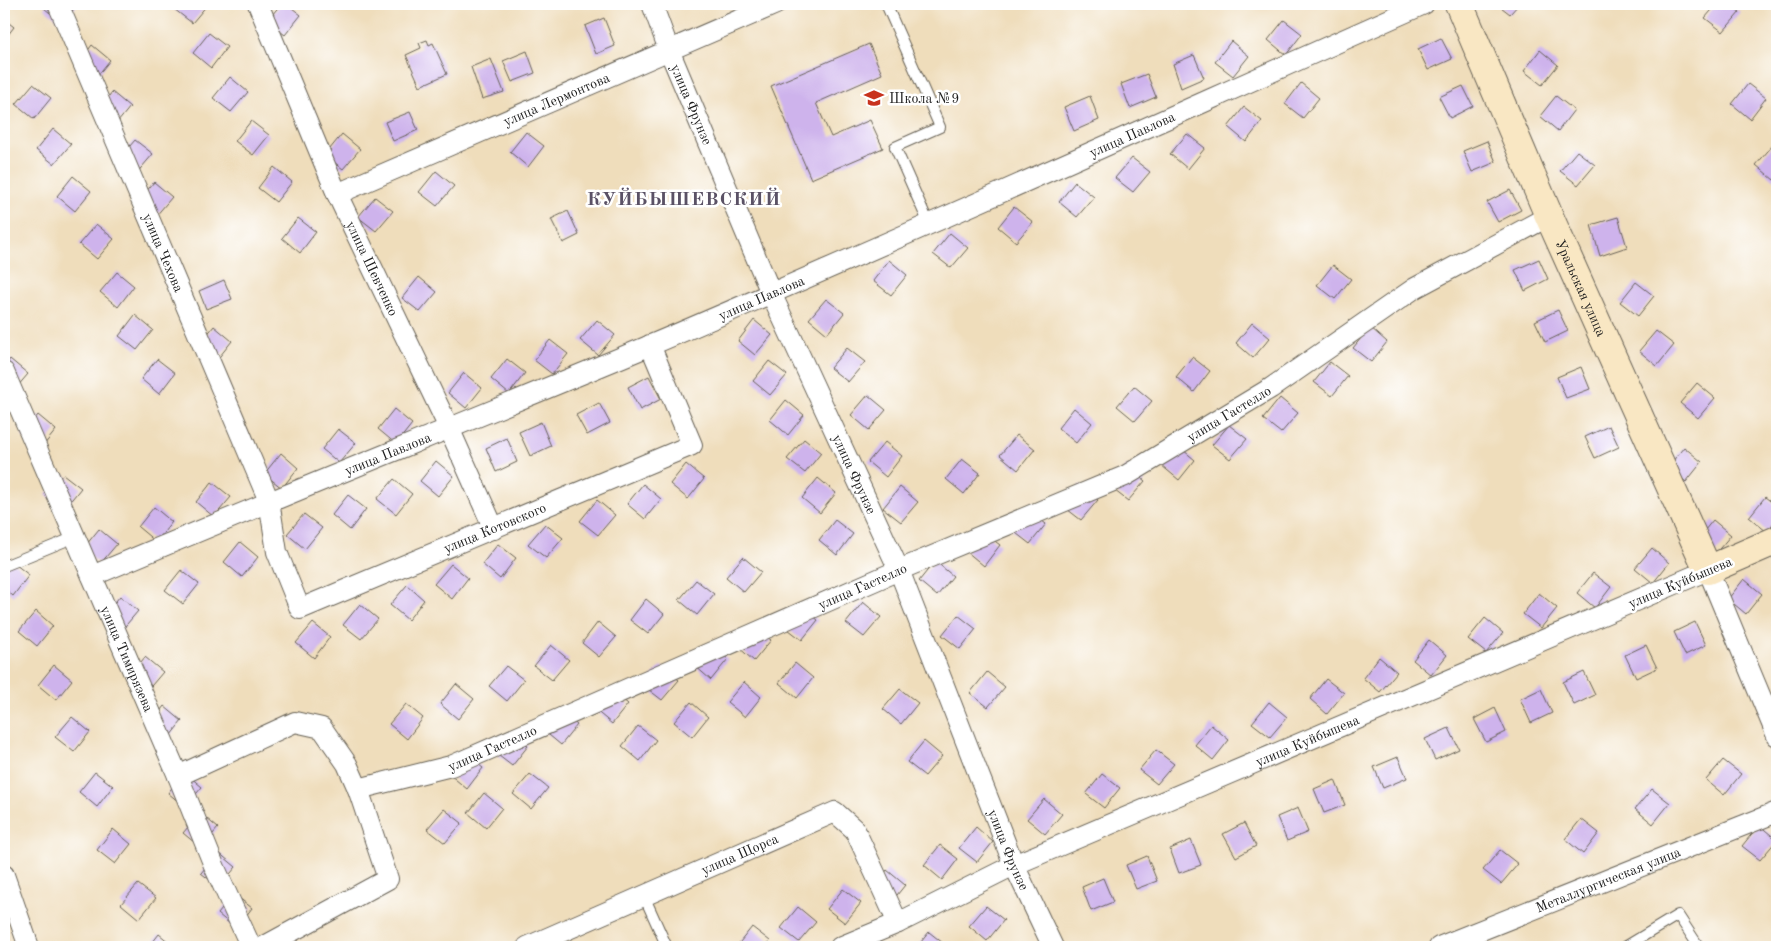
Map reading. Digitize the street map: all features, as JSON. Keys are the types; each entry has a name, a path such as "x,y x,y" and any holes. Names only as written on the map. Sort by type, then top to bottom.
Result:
{"street":[{"name":"улица Чехова","path":"58,4 269,501"},
{"name":"улица Шевченко","path":"258,4 337,194 449,428 494,529"},
{"name":"улица Фрунзе","path":"652,4 669,50 771,293 899,570 1014,865 1053,947"},
{"name":"улица Лермонтова","path":"337,194 776,4"},
{"name":"улица Павлова","path":"92,576 269,501 650,345 929,224 1424,4"},
{"name":"Уральская улица","path":"1459,4 1549,216 1708,570"},
{"name":"улица Гастелло","path":"358,789 451,766 899,570 1125,476 1271,388 1415,288 1549,216"},
{"name":"улица Котовского","path":"269,501 277,552 300,609 692,445 650,345"},
{"name":"улица Тимирязева","path":"4,372 178,776 215,868 251,947"},
{"name":"улица Куйбышева","path":"840,947 898,923 1014,865 1777,540"},
{"path":"1708,570 1777,736"},
{"path":"178,776 295,722 322,728 347,764 358,789 388,880 263,947"},
{"name":"улица Щорса","path":"527,947 835,812 855,830 898,923"},
{"name":"Металлургическая улица","path":"1438,947 1777,812"},
{"path":"4,875 29,947"}],"lane":[{"path":"886,4 940,127 895,147 929,224"},
{"path":"4,566 75,537"},
{"path":"644,896 667,947"},
{"path":"1625,947 1678,915 1699,947"}],"building":[{"path":"48,4 78,4 62,23 44,8"},
{"path":"178,4 208,4 192,23 174,9"},
{"path":"281,4 287,4 301,15 285,35 267,21"},
{"path":"1497,4 1519,4 1510,14"},
{"path":"1717,4 1729,4 1740,12 1723,32 1705,18"},
{"path":"604,18 615,46 596,54 585,26"},
{"path":"4,19 14,27 4,40"},
{"path":"1284,20 1302,34 1286,55 1268,40"},
{"path":"209,33 227,47 211,68 193,53"},
{"path":"1441,38 1452,59 1428,70 1418,49"},
{"path":"427,40 429,45 433,43 447,74 420,86 406,55 421,48 419,43"},
{"path":"1231,41 1249,56 1233,76 1215,62"},
{"path":"869,44 882,74 816,103 831,137 870,120 883,148 811,179 771,86"},
{"path":"92,45 110,60 94,80 76,66"},
{"path":"1540,50 1558,65 1542,85 1524,71"},
{"path":"527,51 535,73 512,82 503,61"},
{"path":"1194,55 1204,78 1181,88 1173,64"},
{"path":"491,59 504,92 482,99 471,67"},
{"path":"1147,74 1156,97 1130,108 1121,84"},
{"path":"230,77 248,92 231,112 213,98"},
{"path":"1301,83 1319,98 1303,118 1285,104"},
{"path":"33,84 51,98 34,119 16,104"},
{"path":"1748,84 1766,98 1750,119 1732,104"},
{"path":"1463,86 1473,106 1450,118 1439,97"},
{"path":"112,92 130,107 114,127 96,113"},
{"path":"1090,96 1099,120 1074,131 1064,107"},
{"path":"1556,96 1574,110 1558,131 1540,116"},
{"path":"1244,107 1262,121 1246,142 1228,127"},
{"path":"410,112 418,130 393,141 385,122"},
{"path":"251,121 269,135 253,155 235,141"},
{"path":"53,129 71,144 54,164 36,150"},
{"path":"526,132 544,146 528,167 510,152"},
{"path":"342,134 360,149 343,169 325,155"},
{"path":"1187,134 1205,148 1188,169 1170,154"},
{"path":"135,140 153,154 136,174 118,160"},
{"path":"1487,141 1496,162 1472,172 1463,151"},
{"path":"1773,145 1777,149 1777,176 1774,180 1756,165"},
{"path":"1577,151 1595,165 1578,185 1560,171"},
{"path":"1132,158 1150,172 1133,192 1115,178"},
{"path":"274,167 292,182 276,202 258,188"},
{"path":"436,171 454,186 437,206 419,192"},
{"path":"73,176 91,191 75,211 57,196"},
{"path":"154,182 172,197 155,217 137,203"},
{"path":"1075,182 1094,197 1077,217 1059,202"},
{"path":"1510,190 1521,210 1498,222 1487,202"},
{"path":"375,197 393,211 376,231 358,217"},
{"path":"1014,207 1033,222 1016,242 998,227"},
{"path":"568,211 579,235 563,243 551,219"},
{"path":"1618,217 1627,247 1600,256 1591,225"},
{"path":"298,218 316,232 300,253 282,238"},
{"path":"96,224 114,239 97,259 79,244"},
{"path":"950,233 968,248 951,268 933,254"},
{"path":"1539,259 1548,279 1525,291 1515,270"},
{"path":"889,260 907,275 891,295 873,281"},
{"path":"1333,265 1351,279 1335,299 1317,285"},
{"path":"117,272 134,286 118,307 100,292"},
{"path":"419,277 437,292 420,312 402,298"},
{"path":"224,280 232,299 206,309 199,291"},
{"path":"1636,282 1654,296 1638,316 1620,302"},
{"path":"826,299 844,313 827,334 809,319"},
{"path":"1558,310 1568,331 1545,342 1535,321"},
{"path":"135,315 153,330 137,350 119,336"},
{"path":"597,320 615,335 598,355 580,340"},
{"path":"754,320 772,335 755,355 738,341"},
{"path":"1252,323 1270,338 1253,358 1236,343"},
{"path":"214,326 232,341 216,361 198,346"},
{"path":"1370,327 1387,342 1371,362 1353,348"},
{"path":"1656,331 1674,345 1657,366 1639,351"},
{"path":"550,340 568,354 552,374 534,360"},
{"path":"847,348 865,362 848,382 830,368"},
{"path":"1192,357 1210,371 1194,392 1176,377"},
{"path":"10,359 28,374 11,394 4,367"},
{"path":"157,359 175,373 159,394 141,379"},
{"path":"507,359 525,373 509,394 491,379"},
{"path":"769,361 787,375 770,395 753,381"},
{"path":"1330,362 1348,376 1332,396 1314,382"},
{"path":"1581,367 1590,389 1566,398 1557,377"},
{"path":"464,373 482,388 466,408 448,393"},
{"path":"649,376 661,399 640,410 628,387"},
{"path":"1697,383 1715,398 1698,418 1680,403"},
{"path":"1134,386 1152,401 1135,421 1117,406"},
{"path":"868,395 886,410 869,430 851,415"},
{"path":"1280,398 1298,413 1281,433 1263,419"},
{"path":"786,400 804,415 788,435 770,420"},
{"path":"599,403 610,423 587,435 576,415"},
{"path":"1074,408 1092,423 1076,443 1058,428"},
{"path":"394,409 412,424 396,444 378,429"},
{"path":"38,415 56,430 40,450 22,436"},
{"path":"541,422 551,446 530,456 519,432"},
{"path":"1229,425 1247,439 1230,459 1212,445"},
{"path":"1609,426 1619,447 1595,458 1585,437"},
{"path":"338,429 356,443 339,463 322,449"},
{"path":"1017,435 1035,449 1018,470 1000,455"},
{"path":"507,438 517,462 496,472 486,448"},
{"path":"804,439 821,453 805,473 787,459"},
{"path":"885,442 902,456 886,477 868,462"},
{"path":"1177,445 1195,460 1179,480 1161,465"},
{"path":"1684,447 1702,462 1686,482 1668,467"},
{"path":"281,453 298,468 282,488 264,474"},
{"path":"962,459 980,473 964,494 946,479"},
{"path":"436,461 454,476 438,496 420,481"},
{"path":"686,464 704,479 688,499 670,484"},
{"path":"1127,466 1145,481 1128,501 1110,487"},
{"path":"63,474 81,488 64,509 46,494"},
{"path":"818,478 836,493 820,513 802,498"},
{"path":"394,479 412,494 396,514 377,499"},
{"path":"212,482 231,497 214,517 196,502"},
{"path":"643,484 661,499 645,519 627,504"},
{"path":"1080,485 1098,500 1081,520 1063,506"},
{"path":"900,487 918,502 901,522 883,508"},
{"path":"348,495 366,509 350,530 332,515"},
{"path":"4,496 9,500 4,507"},
{"path":"1765,497 1777,506 1777,518 1767,532 1749,517"},
{"path":"597,500 615,515 598,535 580,521"},
{"path":"154,507 172,522 156,542 138,527"},
{"path":"1028,510 1046,524 1030,544 1012,530"},
{"path":"304,514 322,528 305,549 287,534"},
{"path":"835,520 853,534 837,555 819,540"},
{"path":"1713,520 1731,535 1714,555 1696,541"},
{"path":"545,524 563,538 546,558 528,544"},
{"path":"99,529 117,544 100,564 82,550"},
{"path":"982,531 1000,545 984,566 966,551"},
{"path":"240,542 258,557 242,577 224,562"},
{"path":"498,544 516,558 500,579 482,564"},
{"path":"1652,548 1669,563 1653,583 1635,568"},
{"path":"743,557 761,572 744,592 726,577"},
{"path":"11,561 29,575 13,596 4,588 4,570"},
{"path":"935,561 953,576 937,596 919,581"},
{"path":"451,564 468,578 452,599 434,584"},
{"path":"181,570 199,584 183,604 165,590"},
{"path":"1593,573 1611,587 1595,608 1577,593"},
{"path":"1744,579 1762,594 1746,614 1728,599"},
{"path":"696,580 714,594 697,615 679,600"},
{"path":"407,585 424,600 408,620 390,605"},
{"path":"1539,593 1557,608 1541,628 1523,614"},
{"path":"120,596 138,611 121,631 103,617"},
{"path":"646,599 664,614 648,634 630,620"},
{"path":"863,602 881,617 864,637 846,623"},
{"path":"360,604 378,619 361,639 343,625"},
{"path":"800,606 818,620 802,640 784,626"},
{"path":"36,611 53,626 37,646 19,631"},
{"path":"958,615 976,629 960,649 942,635"},
{"path":"1485,618 1503,633 1486,653 1468,639"},
{"path":"598,622 616,637 599,657 582,643"},
{"path":"1695,622 1706,645 1685,655 1674,632"},
{"path":"313,623 330,637 314,658 296,643"},
{"path":"753,626 771,640 754,661 737,646"},
{"path":"1429,640 1447,655 1431,675 1413,660"},
{"path":"551,645 569,660 552,680 534,666"},
{"path":"710,645 728,659 711,680 694,665"},
{"path":"1646,645 1657,668 1636,678 1625,655"},
{"path":"145,657 163,672 146,692 128,678"},
{"path":"1379,657 1397,672 1380,692 1363,678"},
{"path":"795,663 813,678 797,698 779,683"},
{"path":"54,665 72,680 56,700 38,685"},
{"path":"506,666 524,680 507,701 489,686"},
{"path":"661,666 679,680 662,700 644,686"},
{"path":"987,672 1005,687 988,707 970,693"},
{"path":"1584,672 1595,695 1574,705 1563,682"},
{"path":"1326,679 1344,693 1327,714 1310,699"},
{"path":"744,682 761,697 745,717 727,702"},
{"path":"456,684 474,699 458,719 440,704"},
{"path":"610,689 628,704 612,724 594,709"},
{"path":"900,689 918,703 901,724 883,709"},
{"path":"1541,689 1552,713 1531,723 1520,699"},
{"path":"691,702 708,717 692,737 674,722"},
{"path":"1269,702 1287,717 1270,737 1252,723"},
{"path":"406,704 423,718 407,739 389,724"},
{"path":"164,706 182,721 166,741 148,727"},
{"path":"1495,708 1506,732 1486,742 1474,719"},
{"path":"560,710 577,725 561,745 543,730"},
{"path":"72,717 90,732 74,752 55,737"},
{"path":"1211,725 1229,740 1213,760 1195,745"},
{"path":"638,726 656,740 640,761 622,746"},
{"path":"1449,728 1459,749 1435,760 1425,739"},
{"path":"510,732 528,746 512,766 494,752"},
{"path":"924,741 942,756 925,776 907,762"},
{"path":"1156,750 1174,764 1157,784 1139,770"},
{"path":"465,754 483,768 467,789 449,774"},
{"path":"1398,757 1407,778 1383,788 1374,767"},
{"path":"1723,760 1741,774 1724,795 1706,780"},
{"path":"95,772 113,786 97,807 79,792"},
{"path":"184,772 202,787 185,807 168,793"},
{"path":"530,774 548,788 531,809 513,794"},
{"path":"1102,774 1120,788 1104,808 1086,794"},
{"path":"1335,780 1345,805 1324,813 1314,789"},
{"path":"1652,789 1670,803 1653,824 1635,809"},
{"path":"484,793 502,808 486,828 468,813"},
{"path":"1044,799 1062,814 1045,834 1027,819"},
{"path":"1298,808 1308,832 1287,841 1277,817"},
{"path":"444,809 462,823 445,843 427,829"},
{"path":"200,813 218,828 201,848 183,833"},
{"path":"1581,819 1599,833 1583,854 1565,839"},
{"path":"1244,823 1256,846 1236,857 1223,834"},
{"path":"1759,825 1777,840 1760,860 1742,846"},
{"path":"976,827 993,842 977,862 959,848"},
{"path":"113,829 131,844 115,864 97,850"},
{"path":"1191,840 1201,865 1179,873 1170,849"},
{"path":"940,845 958,859 942,880 924,865"},
{"path":"1500,850 1518,864 1501,884 1483,870"},
{"path":"218,852 236,867 219,887 201,873"},
{"path":"1147,856 1157,881 1136,889 1126,865"},
{"path":"887,870 905,885 889,905 871,890"},
{"path":"1103,878 1113,902 1091,911 1082,887"},
{"path":"138,884 156,898 139,919 121,904"},
{"path":"843,889 861,903 845,923 827,909"},
{"path":"234,894 252,908 236,929 218,914"},
{"path":"986,906 1004,920 987,941 969,926"},
{"path":"798,907 816,922 799,942 781,928"},
{"path":"752,927 770,941 765,947 736,947"},
{"path":"929,932 948,947 917,947"},
{"path":"159,934 175,947 149,947"}],"place":[{"name":"Школа №9","path":"874,98"}],"district":[{"name":"КУЙБЫШЕВСКИЙ","path":"684,198"}]}
